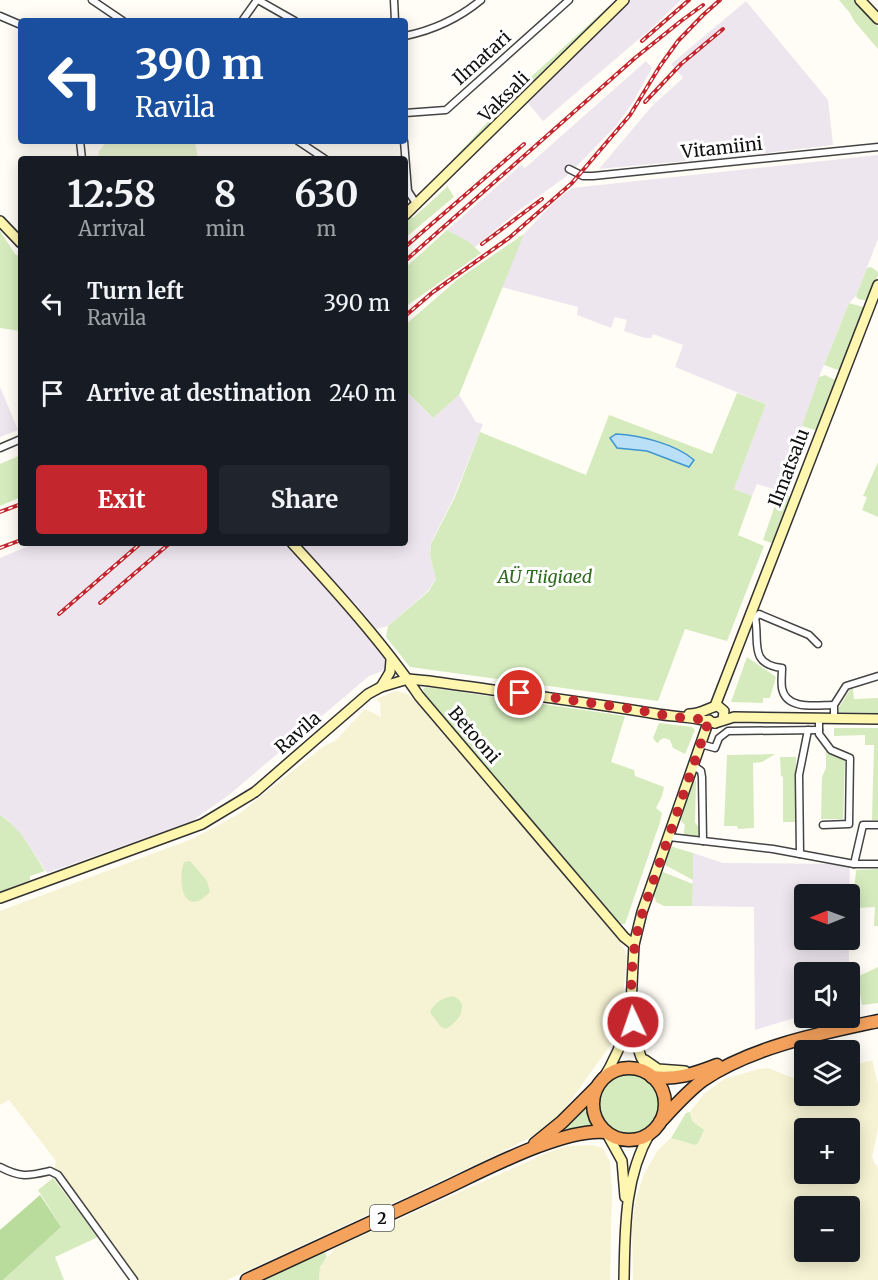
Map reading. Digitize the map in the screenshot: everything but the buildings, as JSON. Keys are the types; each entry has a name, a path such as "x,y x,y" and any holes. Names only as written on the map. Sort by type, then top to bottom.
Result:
{"highway":[{"path":"652,1077 675,1078 692,1075 810,1031 878,1013"},
{"path":"660,1122 665,1102 658,1084 652,1077 637,1069 628,1069 612,1073 600,1084 594,1100 596,1118 606,1132 614,1137 632,1140 650,1133 686,1094 704,1080 740,1060 800,1040 878,1021"},
{"name":"2","path":"517,1155 543,1139 600,1084"},
{"name":"2","path":"247,1280 517,1155 576,1134 589,1131 606,1132"}],"street":[{"path":"92,0 119,18"},
{"path":"244,18 258,0 290,18"},
{"path":"394,0 395,18"},
{"path":"408,35 431,30 468,11 481,0"},
{"name":"Ilmatari","path":"408,113 446,110 569,0"},
{"name":"Vaksali","path":"408,213 624,0"},
{"path":"860,0 878,19"},
{"path":"870,10 878,24"},
{"path":"0,16 18,24"},
{"path":"302,144 320,156"},
{"name":"Vitamiini","path":"569,169 584,176 593,176 878,147"},
{"path":"408,191 417,205"},
{"path":"0,221 18,239"},
{"name":"Ilmatsalu","path":"694,766 717,714 731,664 874,305 878,285"},
{"path":"0,448 18,440"},
{"name":"Betooni","path":"295,546 624,937 634,945"},
{"path":"818,644 809,635 759,614 752,616 757,626 756,647 758,652 765,663 782,668 782,689 790,700 799,705 834,705"},
{"path":"381,687 390,672 391,660"},
{"path":"834,718 834,705 846,686 878,676"},
{"name":"Ravila","path":"0,898 202,824 255,792 368,694 381,687 408,679 633,709 673,717 717,714 739,717 878,719"},
{"name":"Ilmatsalu","path":"600,1084 612,1065 626,1033 631,1005 634,945 642,912 698,749 717,714"},
{"path":"739,717 743,730"},
{"path":"800,718 800,729"},
{"path":"819,718 819,734 831,750 850,758 849,824"},
{"path":"800,854 799,776 808,730"},
{"path":"704,746 716,748 724,732 819,730"},
{"path":"694,766 701,771 702,777 703,842"},
{"path":"823,825 878,825"},
{"path":"854,864 863,825"},
{"path":"669,837 773,849 854,864 878,864"},
{"name":"Ilmatsalu","path":"631,1005 635,1039 641,1057 652,1077"},
{"path":"641,1057 658,1069 677,1071 693,1070 742,1055"},
{"path":"606,1132 622,1161 626,1215 624,1280"},
{"path":"626,1215 634,1172 650,1133"},
{"path":"0,1167 16,1175 28,1176 50,1171 58,1175 134,1280"}],"shaded area":[{"path":"631,0 681,0 543,121 528,103"},
{"path":"746,1 828,100 833,145 599,169 651,107 683,78 671,64"},
{"path":"646,61 652,68 633,102 616,126 567,176 518,211 475,247 447,230 521,165 525,168"},
{"path":"878,155 878,239 856,296 849,303 819,377 780,491 757,484 752,496 734,489 766,404 675,367 683,345 653,334 652,338 645,338 624,331 627,320 615,317 611,328 577,315 578,307 501,287 524,234 552,204 572,188"},
{"path":"0,387 18,430 0,437"},
{"path":"408,393 433,418 459,395 476,422 483,424 454,497 431,543 430,555 436,578 429,590 388,626 376,629 355,603 301,546 408,546"},
{"path":"28,546 291,546 385,658 388,667 386,670 369,676 229,795 192,821 47,873 27,842 8,820 0,815 0,558"},
{"path":"396,691 408,694 421,707 624,948 627,959 622,1004 615,1034 609,1047 561,1114 533,1136 498,1154 227,1280 130,1280 53,1177 56,1161 9,1100 0,1105 0,911 192,839 239,814 324,746 335,741 365,709 381,717 380,703 376,699"},
{"path":"693,853 723,863 850,864 849,884 794,884 794,950 849,950 849,962 794,962 794,1018 755,1030 754,907 692,906"},
{"path":"872,1060 878,1085 878,1129 872,1157 878,1167 878,1280 633,1280 632,1226 636,1198 644,1174 658,1150 671,1138 695,1145 699,1126 692,1121 690,1112 704,1094 724,1079 768,1068 794,1078 794,1106 860,1106 860,1064"},
{"path":"592,1145 603,1148 610,1162 612,1190 610,1280 319,1280 320,1267 335,1248 549,1152 567,1146"}],"green space":[{"path":"618,0 419,196 521,86"},
{"path":"839,0 856,0 878,27 878,49 854,21"},
{"path":"105,144 196,144 198,156 98,156"},
{"path":"446,184 454,197 408,235 408,220 413,218 447,187"},
{"path":"447,230 469,242 481,253 408,305 408,265"},
{"path":"0,231 18,256 18,331 0,328"},
{"path":"524,234 459,395 433,418 408,393 408,322 458,279"},
{"path":"871,267 878,272 878,275 868,301 858,299 856,296 867,268"},
{"path":"849,303 863,307 864,310 842,368 838,370 824,365"},
{"path":"825,375 837,381 819,428 815,430 802,426 819,377"},
{"name":"AÜ Tiigiaed","path":"737,393 766,404 734,489 752,496 738,535 764,546 727,641 685,629 658,701 410,667 386,637 388,626 429,591 436,579 430,555 431,544 455,497 480,432 586,475 609,415 712,454"},
{"path":"800,432 809,435 787,487 781,485"},
{"path":"18,456 18,498 0,506 0,464"},
{"path":"878,462 878,517 862,510 867,497 863,496"},
{"path":"780,491 791,498 774,542 771,543 763,540"},
{"path":"747,657 776,677 770,698 763,698 763,703 731,702"},
{"path":"426,687 625,716 611,762 634,770 635,776 664,787 656,808 662,813 660,822 625,924 621,924 425,695 423,689"},
{"path":"851,688 854,699 878,698 878,713 836,712"},
{"path":"659,723 692,727 695,730 685,754 673,748 670,740 664,738 656,742 653,738"},
{"path":"834,728 878,728 878,820 872,820 874,745 865,745 865,735 834,736"},
{"path":"826,750 845,760 843,819 821,819 822,777 826,768"},
{"path":"775,754 762,762 753,763 754,828 738,829 737,826 724,826 727,755"},
{"path":"780,757 796,757 795,822 783,822 783,777 781,776"},
{"path":"693,780 696,781 695,822 700,829 699,837 683,838 685,825 680,820"},
{"path":"0,815 20,833 45,871 30,876 30,880 0,892"},
{"path":"670,846 693,853 693,880 665,865"},
{"path":"190,861 207,881 210,892 196,902 188,900 182,885 184,862"},
{"path":"878,869 878,926 874,926 875,907 860,908 860,884 855,884 856,870"},
{"path":"663,872 693,884 692,906 664,906 656,902 653,893 660,874"},
{"path":"878,967 878,1003 862,1005 860,976"},
{"path":"452,996 461,1003 461,1013 454,1023 445,1029 430,1012 439,1001"},
{"path":"623,1073 635,1073 651,1082 658,1092 660,1104 658,1116 651,1126 635,1135 623,1135 612,1130 603,1121 598,1110 598,1098 603,1087 612,1078"},
{"path":"591,1099 592,1114 597,1126 586,1126 564,1132 566,1125"},
{"path":"690,1112 692,1121 704,1130 695,1145 671,1138 686,1113"},
{"path":"53,1178 98,1237 55,1257 64,1280 3,1280 61,1227 38,1190"},
{"path":"40,1195 61,1227 3,1280 0,1280 0,1230"},
{"path":"324,1250 327,1257 320,1267 319,1280 260,1280"}],"water":[{"path":"616,434 657,441 677,449 694,460 689,467 647,451 617,448 610,438"}],"railway":[{"path":"642,41 689,0"},
{"path":"408,313 433,292 509,238 572,183 630,115 678,41 720,0"},
{"path":"408,258 635,58 703,5"},
{"path":"645,102 681,64 723,29"},
{"path":"408,244 524,144"},
{"path":"482,244 542,199"},
{"path":"0,512 18,505"},
{"path":"0,548 18,541"},
{"path":"59,614 138,546"},
{"path":"100,603 166,546"}],"route":[{"path":"520,693 673,717 709,720 642,912 634,945 631,1005 633,1022"}]}
